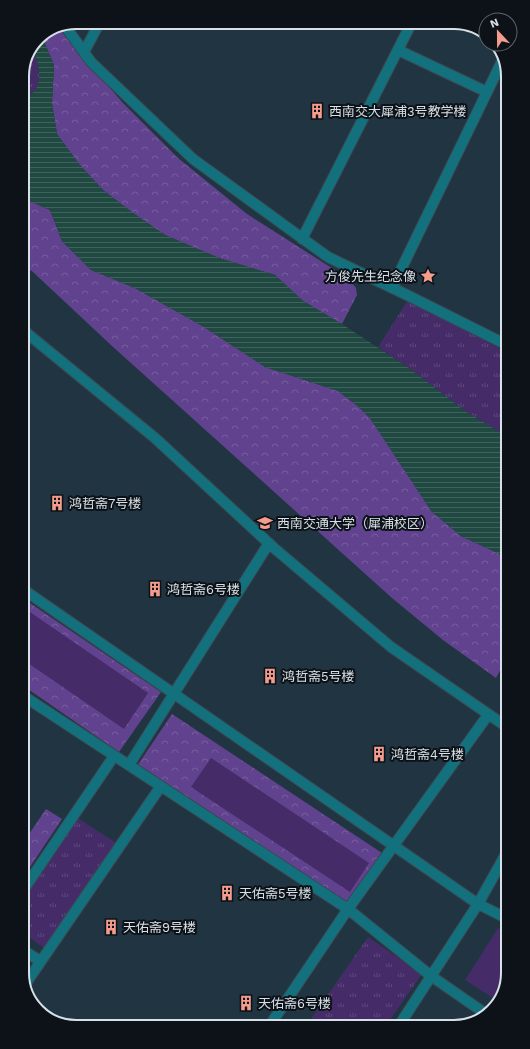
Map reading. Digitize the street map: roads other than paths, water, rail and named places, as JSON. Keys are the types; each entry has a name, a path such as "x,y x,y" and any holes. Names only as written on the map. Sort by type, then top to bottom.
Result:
{"street":[{"path":"84,52 96,29"},
{"path":"302,239 408,29"},
{"path":"68,30 91,62 193,159 302,239 328,257 501,342"},
{"path":"398,50 487,92"},
{"path":"392,288 500,66"},
{"path":"29,335 154,438 269,544 391,647 501,723"},
{"path":"129,765 269,544"},
{"path":"29,593 478,904 501,916"},
{"path":"29,700 348,909 431,976 481,1011"},
{"path":"273,1020 348,909 488,714"},
{"path":"29,882 114,756"},
{"path":"30,978 161,786"},
{"path":"403,1020 478,904 501,864"},
{"path":"29,954 40,961"}],"place":[{"name":"西南交大犀浦3号教学楼","path":"317,111"},
{"name":"方俊先生纪念像","path":"428,276"},
{"name":"鸿哲斋7号楼","path":"57,503"},
{"name":"西南交通大学（犀浦校区）","path":"265,523"},
{"name":"鸿哲斋6号楼","path":"155,589"},
{"name":"鸿哲斋5号楼","path":"270,676"},
{"name":"鸿哲斋4号楼","path":"379,754"},
{"name":"天佑斋5号楼","path":"227,893"},
{"name":"天佑斋9号楼","path":"111,927"},
{"name":"天佑斋6号楼","path":"246,1003"}]}
